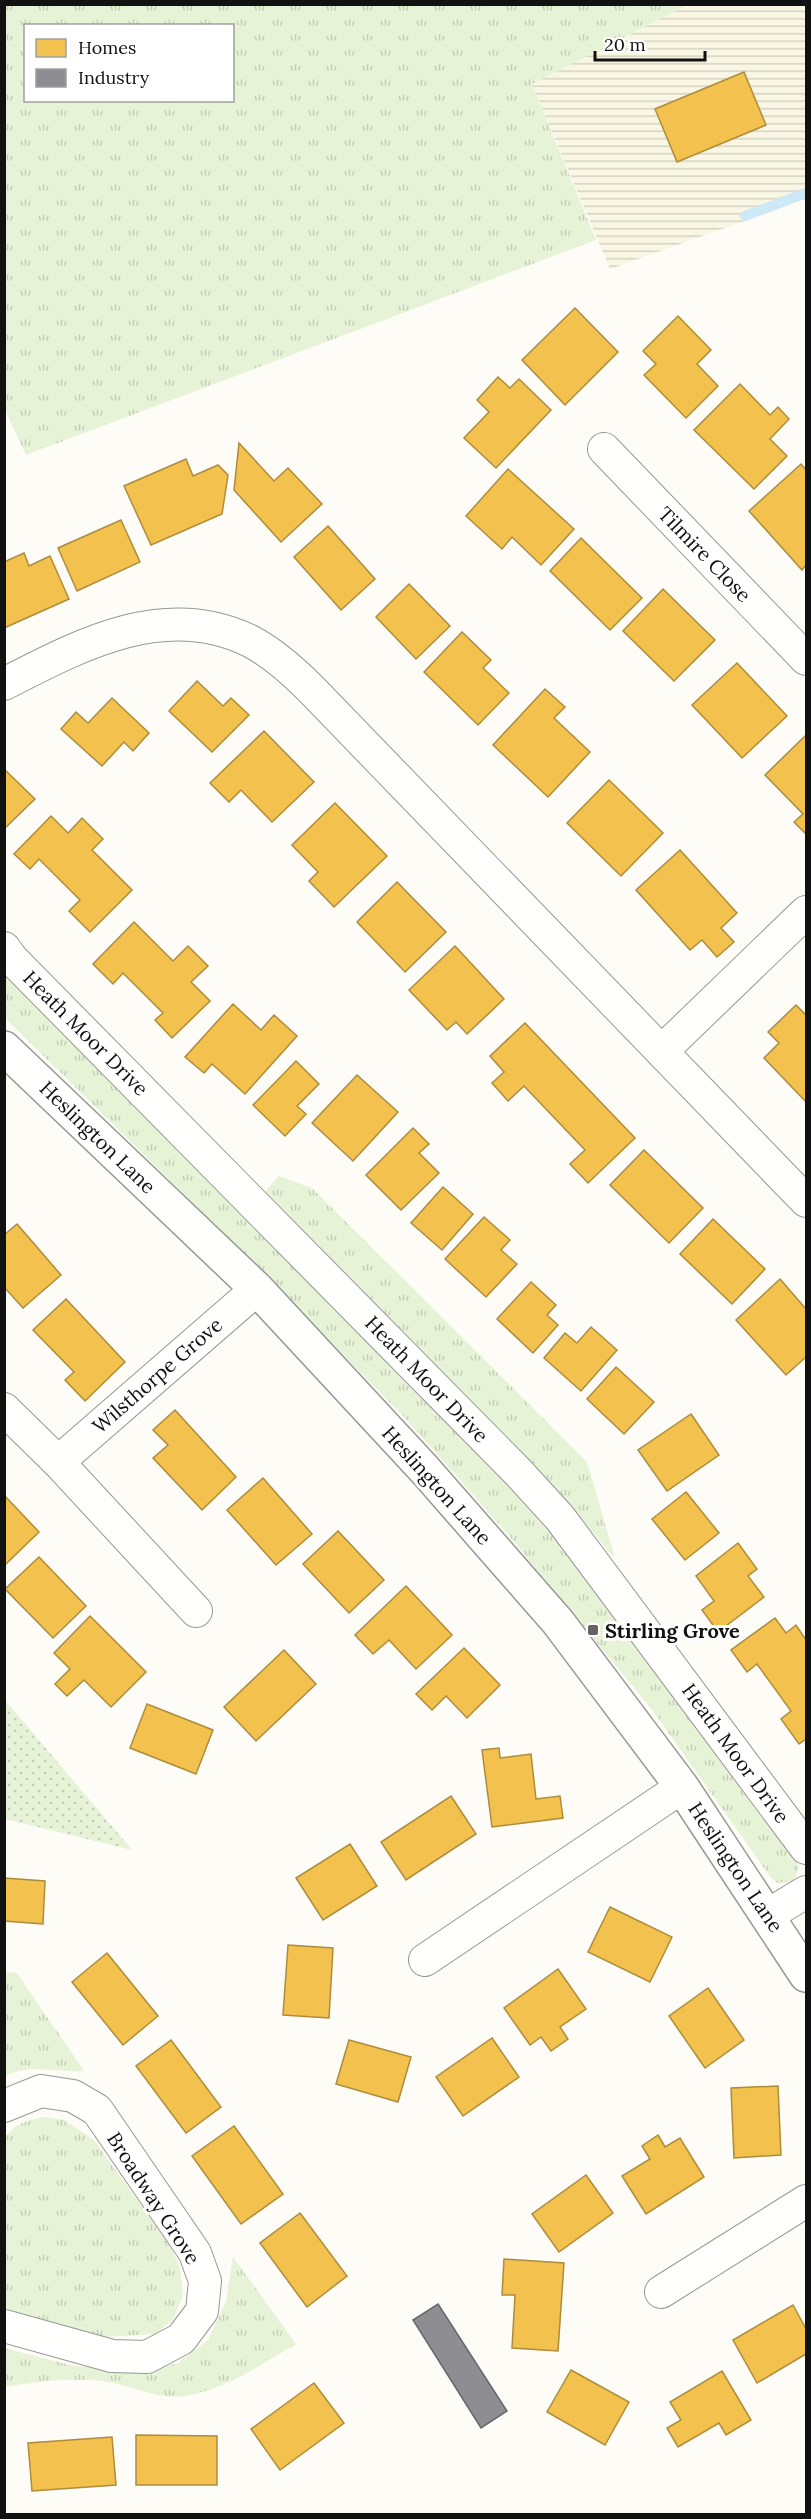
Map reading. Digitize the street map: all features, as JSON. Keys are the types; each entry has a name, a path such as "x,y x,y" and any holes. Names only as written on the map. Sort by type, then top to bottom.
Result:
{"street":[{"name":"Tilmire Close","path":"604,449 807,659"},
{"path":"4,684 94,641 144,626 176,624 218,629 250,641 284,663 311,688 807,1201"},
{"path":"662,1051 807,912"},
{"name":"Heath Moor Drive","path":"4,948 12,959 519,1473 560,1518 807,1848"},
{"name":"Heslington Lane","path":"4,1048 257,1288 425,1470 558,1622 682,1787 807,1975"},
{"name":"Wilsthorpe Grove","path":"58,1462 257,1288"},
{"path":"4,1409 58,1462 196,1611"},
{"path":"425,1960 682,1787"},
{"path":"773,1922 807,1892"},
{"path":"773,1922 807,1908"},
{"name":"Broadway Grove","path":"4,2106 41,2091 73,2096 97,2110 195,2253 205,2281 202,2311 181,2339 147,2357 112,2356 4,2326"},
{"path":"661,2292 807,2201"}],"shaded area":[{"path":"687,5 806,5 806,199 610,269 532,84"}],"green space":[{"path":"5,4 687,4 532,84 596,240 26,455 5,410"},
{"path":"4,969 538,1511 797,1861 799,1868 794,1881 778,1883 771,1878 653,1711 504,1530 405,1418 199,1209 5,1018"},
{"path":"279,1176 312,1188 587,1462 615,1558 535,1467 265,1192"},
{"path":"5,1700 132,1850 5,1819"},
{"path":"4,1972 17,1973 84,2071 34,2069 5,2076"},
{"path":"45,2117 64,2120 94,2140 171,2247 180,2268 183,2295 173,2320 155,2334 104,2337 15,2313 5,2307 5,2138 22,2123"},
{"path":"233,2257 296,2344 256,2368 215,2388 175,2397 109,2382 83,2380 43,2381 5,2387 4,2348 74,2366 147,2371 178,2363 208,2340 226,2301"}],"building: Homes":[{"path":"744,72 766,125 677,162 655,109"},
{"path":"575,308 618,352 565,405 522,360"},
{"path":"678,316 711,350 697,364 718,386 686,418 644,375 656,364 643,351"},
{"path":"498,377 510,388 519,379 551,410 496,468 464,438 489,412 477,400"},
{"path":"740,384 770,415 778,407 789,419 770,439 787,456 754,489 694,430"},
{"path":"239,443 274,481 288,468 322,504 281,542 234,490"},
{"path":"186,459 193,476 218,465 228,475 222,514 151,545 124,486"},
{"path":"801,464 806,470 806,565 802,570 749,511"},
{"path":"508,469 574,529 541,565 512,537 502,549 466,516"},
{"path":"121,520 140,562 77,591 58,548"},
{"path":"328,526 375,579 341,610 294,557"},
{"path":"581,538 642,598 610,630 550,571"},
{"path":"24,553 29,566 50,556 69,599 4,628 4,562"},
{"path":"409,584 450,626 416,659 376,617"},
{"path":"663,589 715,640 674,681 623,631"},
{"path":"462,632 491,660 483,668 509,693 478,725 424,672"},
{"path":"737,663 787,716 742,758 692,705"},
{"path":"197,681 223,706 231,698 249,715 212,752 169,711"},
{"path":"545,689 565,707 554,718 590,752 548,797 493,745"},
{"path":"112,698 149,733 133,751 124,742 102,766 61,729 76,712 88,723"},
{"path":"264,731 314,782 272,822 241,790 229,802 210,783"},
{"path":"806,735 806,834 794,822 803,814 765,775"},
{"path":"4,769 35,799 4,829"},
{"path":"609,780 663,833 621,876 567,823"},
{"path":"335,803 387,856 334,907 309,881 318,872 292,845"},
{"path":"51,816 68,833 82,818 103,839 92,850 132,890 90,932 69,911 80,900 39,859 30,869 14,854"},
{"path":"680,850 737,913 721,928 734,942 717,957 702,940 690,950 636,890"},
{"path":"397,882 446,932 405,972 357,922"},
{"path":"134,922 173,961 188,946 208,966 191,982 210,1001 172,1038 155,1020 163,1013 123,973 113,984 93,964"},
{"path":"455,946 504,999 467,1034 456,1022 447,1030 409,990"},
{"path":"233,1004 261,1030 274,1015 297,1036 245,1094 212,1064 204,1073 185,1057"},
{"path":"796,1005 806,1015 806,1102 764,1058 779,1043 768,1032"},
{"path":"525,1023 635,1138 588,1183 570,1164 585,1150 524,1086 508,1101 492,1083 504,1072 490,1056"},
{"path":"296,1061 319,1084 297,1106 306,1114 285,1136 253,1105"},
{"path":"357,1075 398,1112 353,1161 312,1123"},
{"path":"413,1128 429,1144 419,1153 439,1173 401,1210 366,1175"},
{"path":"644,1150 703,1208 669,1243 610,1185"},
{"path":"443,1187 473,1214 442,1250 411,1223"},
{"path":"484,1217 510,1240 501,1250 517,1264 486,1297 445,1259"},
{"path":"713,1219 765,1269 732,1304 680,1254"},
{"path":"17,1224 61,1275 23,1308 4,1287 4,1235"},
{"path":"780,1279 806,1309 806,1357 786,1375 736,1320"},
{"path":"531,1282 556,1305 547,1315 558,1325 533,1353 497,1319"},
{"path":"66,1299 125,1362 85,1401 65,1380 74,1372 33,1330"},
{"path":"591,1327 617,1350 581,1391 544,1358 565,1333 577,1343"},
{"path":"616,1367 654,1402 624,1434 587,1399"},
{"path":"175,1410 236,1477 202,1510 153,1458 168,1445 153,1430"},
{"path":"691,1414 719,1455 667,1491 638,1450"},
{"path":"263,1478 312,1534 276,1565 227,1510"},
{"path":"686,1492 719,1533 685,1560 652,1519"},
{"path":"4,1495 39,1532 6,1564 4,1562"},
{"path":"338,1531 384,1580 349,1613 303,1564"},
{"path":"738,1543 757,1569 748,1576 764,1597 718,1632 702,1610 714,1601 696,1576"},
{"path":"39,1557 86,1606 53,1638 5,1589"},
{"path":"406,1586 452,1635 416,1669 389,1640 373,1654 355,1635"},
{"path":"90,1616 146,1672 111,1707 84,1680 67,1696 55,1684 70,1669 54,1653"},
{"path":"775,1618 786,1633 796,1625 806,1640 806,1739 799,1744 781,1719 791,1711 757,1664 747,1672 731,1650"},
{"path":"464,1648 500,1685 467,1718 446,1696 432,1710 416,1694"},
{"path":"284,1650 316,1684 256,1741 224,1707"},
{"path":"147,1704 213,1730 196,1774 130,1748"},
{"path":"499,1748 500,1758 531,1754 536,1799 560,1796 563,1818 492,1827 482,1750"},
{"path":"451,1796 476,1834 406,1880 381,1842"},
{"path":"350,1844 377,1886 323,1920 296,1878"},
{"path":"4,1878 45,1881 43,1924 4,1921"},
{"path":"610,1907 672,1937 650,1982 588,1952"},
{"path":"288,1945 333,1948 329,2018 283,2015"},
{"path":"107,1953 158,2016 123,2045 72,1982"},
{"path":"558,1969 586,2009 560,2027 568,2039 551,2051 541,2037 530,2045 504,2008"},
{"path":"708,1988 744,2040 705,2068 669,2016"},
{"path":"492,2038 519,2077 463,2116 436,2077"},
{"path":"171,2040 221,2107 186,2133 136,2066"},
{"path":"349,2040 411,2057 398,2102 336,2084"},
{"path":"778,2086 781,2155 734,2158 731,2088"},
{"path":"234,2126 283,2194 241,2224 192,2156"},
{"path":"658,2135 665,2147 680,2138 704,2177 646,2214 622,2176 650,2159 642,2146"},
{"path":"586,2175 613,2213 559,2252 532,2214"},
{"path":"300,2213 347,2276 307,2307 260,2243"},
{"path":"504,2259 564,2263 558,2351 512,2348 515,2295 502,2295"},
{"path":"793,2305 806,2329 806,2354 757,2383 733,2340"},
{"path":"571,2370 629,2402 605,2445 547,2412"},
{"path":"722,2371 751,2420 726,2435 719,2423 678,2447 667,2428 681,2420 670,2402"},
{"path":"314,2383 344,2423 280,2470 251,2429"},
{"path":"136,2435 217,2436 217,2485 136,2485"},
{"path":"112,2437 116,2485 32,2491 28,2443"}],"building: Industry":[{"path":"438,2304 507,2411 481,2428 413,2320"}],"waterway":[{"path":"745,216 806,193"}],"place":[{"name":"Stirling Grove","path":"593,1630"}]}
